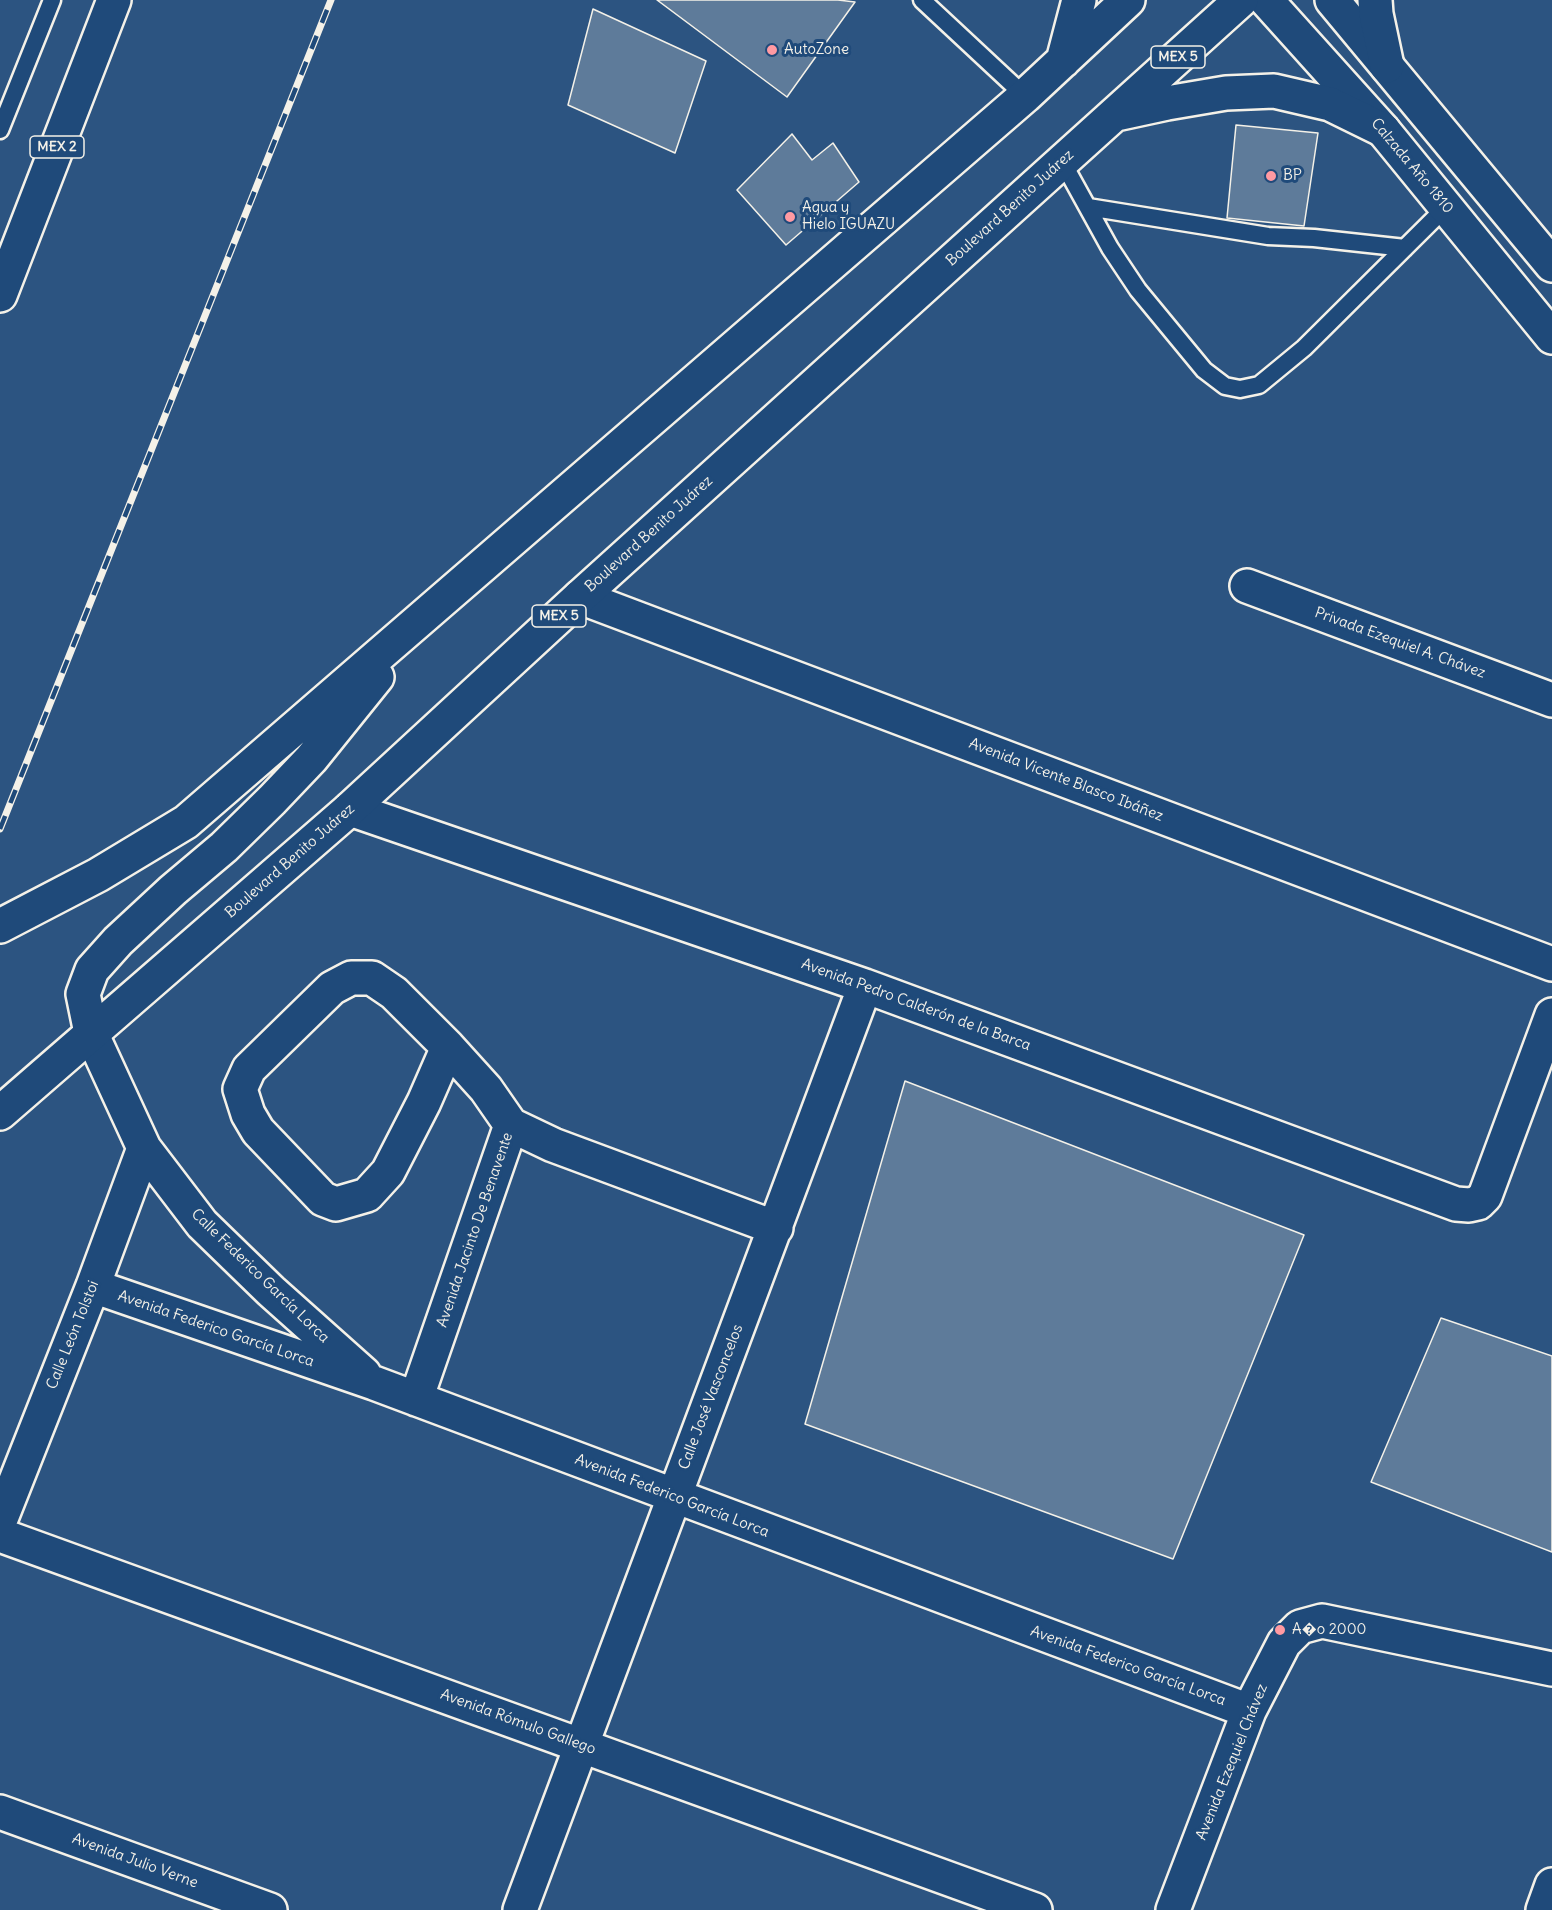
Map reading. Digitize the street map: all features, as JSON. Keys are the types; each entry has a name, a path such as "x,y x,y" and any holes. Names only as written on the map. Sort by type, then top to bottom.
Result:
{"main road":[{"name":"MEX 2","path":"0,295 114,0"},
{"path":"1063,61 1079,0"},
{"path":"0,926 98,875 186,822 1025,96 1128,0"},
{"name":"Boulevard Benito Juárez","path":"0,1113 350,809 580,597 1241,0"},
{"name":"Calzada Año 1810","path":"1266,0 1383,130 1552,337"},
{"path":"1332,0 1552,265"},
{"path":"1375,0 1387,66"},
{"path":"1114,114 1226,93 1274,91 1330,104 1383,130"},
{"path":"1446,207 1464,208 1478,214 1503,229 1552,270"},
{"name":"Privada Ezequiel A. Chávez","path":"1247,586 1552,700"},
{"name":"Avenida Vicente Blasco Ibáñez","path":"580,597 1552,964"},
{"name":"Calle Federico García Lorca","path":"374,1383 271,1291 202,1224 144,1149 91,1033 83,994 92,970 118,941 224,847 288,783 438,604"},
{"name":"Avenida Pedro Calderón de la Barca","path":"350,809 865,986 1456,1204 1478,1203 1491,1185 1552,1015"},
{"path":"448,1047 424,1102 388,1172 367,1195 336,1204 323,1199 258,1131 248,1114 240,1089 249,1069 332,988 351,978 372,978 394,993 448,1047 486,1089 511,1125"},
{"name":"Calle José Vasconcelos","path":"520,1910 865,986"},
{"name":"Avenida Jacinto De Benavente","path":"416,1399 511,1125 553,1145 776,1228"},
{"name":"Calle León Tolstoi","path":"0,1521 93,1286 144,1149"},
{"name":"Avenida Federico García Lorca","path":"93,1286 374,1383 1249,1711"},
{"name":"Avenida Rómulo Gallego","path":"0,1535 1035,1910"},
{"name":"Avenida Ezequiel Chávez","path":"1173,1910 1249,1711 1284,1643 1300,1628 1322,1621 1552,1669"},
{"name":"Avenida Julio Verne","path":"0,1812 270,1910"},
{"path":"1543,1910 1552,1885"}],"lane":[{"path":"0,130 52,0"},
{"path":"922,0 1025,96"},
{"path":"1062,161 1110,248 1138,290 1204,370 1225,386 1240,389 1259,385 1304,348 1446,207"},
{"path":"1088,207 1268,236 1314,238 1405,248"}],"building":[{"name":"AutoZone","path":"657,0 838,0 855,2 787,97"},
{"path":"593,9 706,61 675,153 568,105"},
{"name":"BP","path":"1236,125 1318,133 1304,226 1227,218"},
{"name":"Agua y Hielo IGUAZU","path":"792,134 812,160 833,143 859,182 786,245 737,190"},
{"path":"905,1081 1304,1235 1173,1559 805,1424"},
{"path":"1441,1318 1552,1356 1552,1552 1371,1482"}],"railway":[{"path":"0,829 331,0"}],"place":[{"name":"AutoZone","path":"772,50"},
{"name":"BP","path":"1271,176"},
{"name":"Agua y Hielo IGUAZU","path":"790,217"},
{"name":"A�o 2000","path":"1280,1630"}]}
